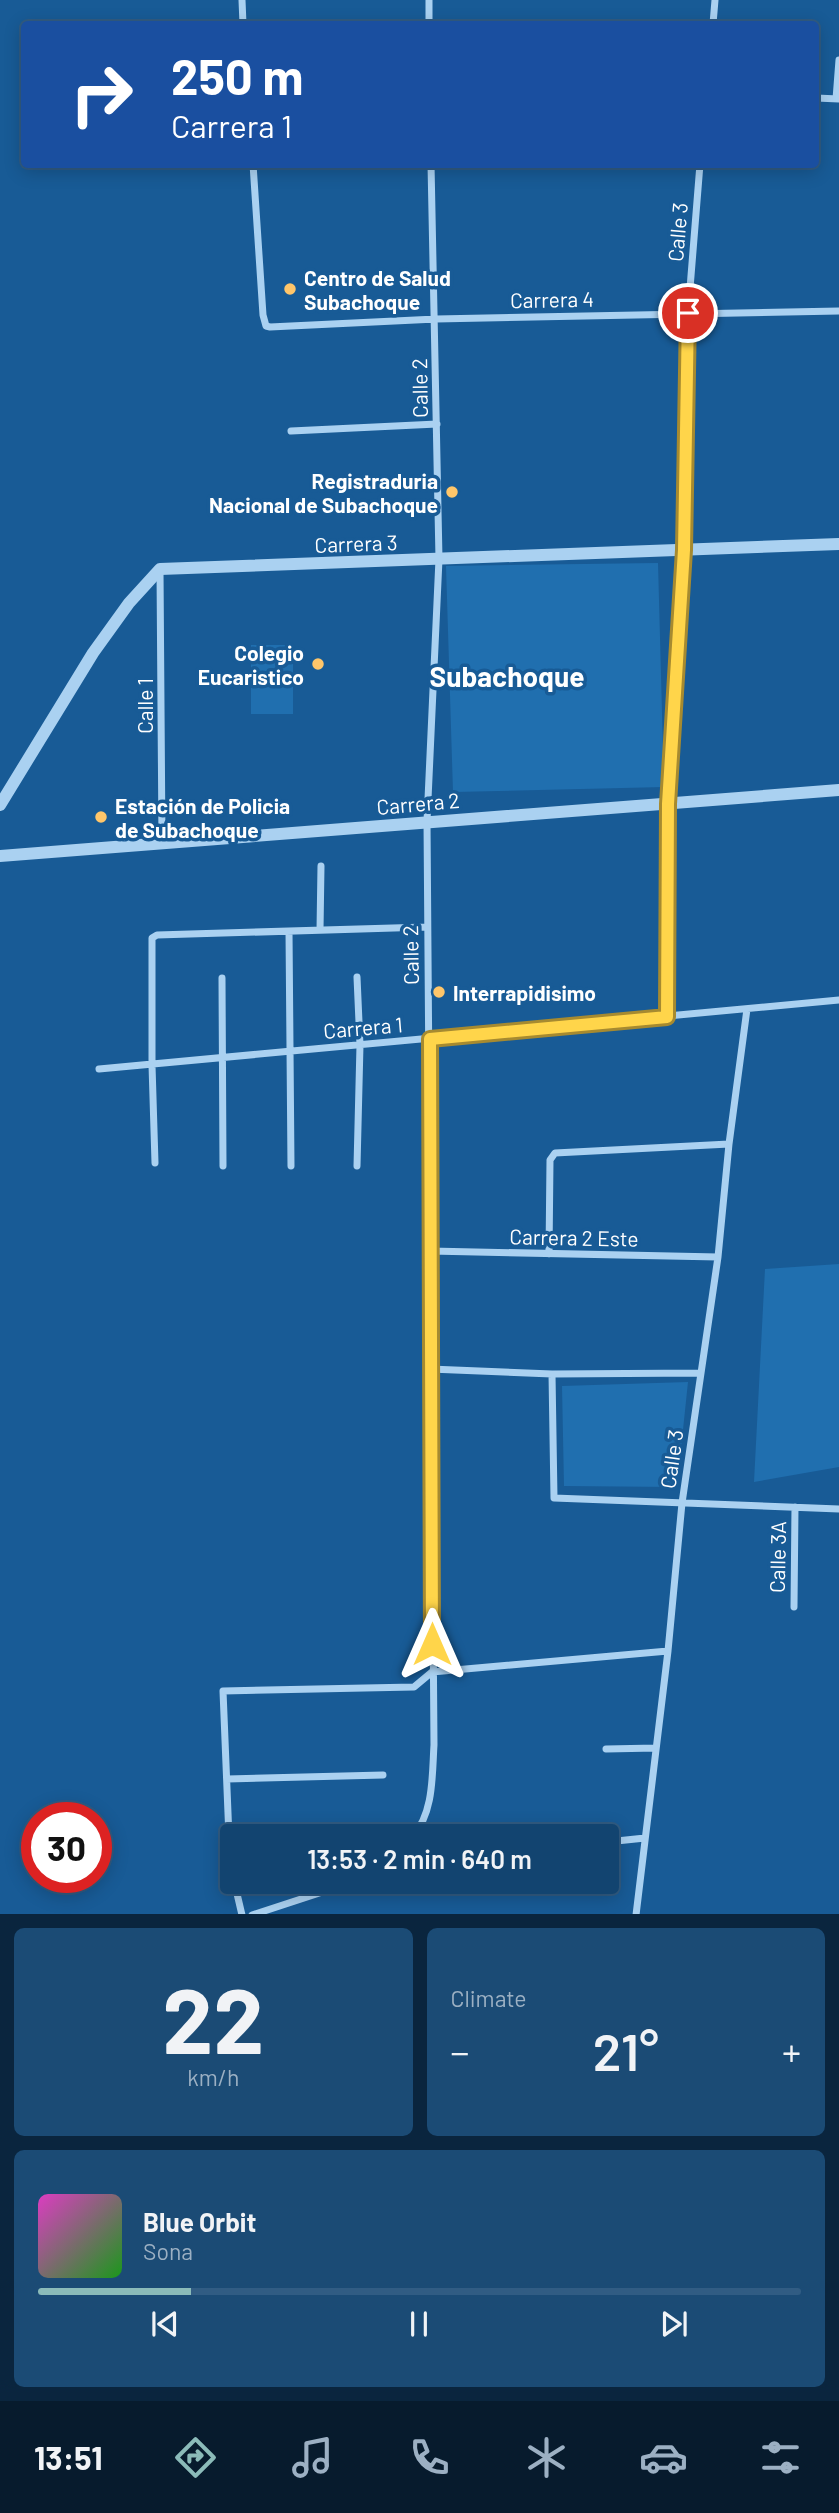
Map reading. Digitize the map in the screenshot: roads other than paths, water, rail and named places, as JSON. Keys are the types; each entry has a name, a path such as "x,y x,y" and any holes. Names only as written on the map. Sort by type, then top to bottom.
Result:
{"street":[{"path":"242,0 243,21"},
{"path":"429,0 429,21"},
{"path":"712,21 715,0"},
{"path":"819,98 837,99 839,60"},
{"name":"Carrera 4","path":"253,168 263,315 266,326 276,328 436,320 839,310"},
{"name":"Calle 2","path":"423,1824 432,1787 434,1745 427,821 439,559 431,168"},
{"name":"Calle 3","path":"667,1017 668,804 684,550 688,313 700,168"},
{"path":"291,431 437,424"},
{"name":"Carrera 3","path":"160,569 671,548 684,550 839,544"},
{"path":"0,805 93,653 129,603 160,569"},
{"name":"Calle 1","path":"160,569 162,844"},
{"name":"Carrera 2","path":"0,856 839,790"},
{"path":"320,930 321,866"},
{"path":"155,1163 152,938 157,935 427,927"},
{"path":"289,931 291,1166"},
{"path":"357,977 360,1045 358,1166"},
{"path":"222,978 223,1166"},
{"name":"Carrera 1","path":"99,1069 839,1000"},
{"name":"Calle 3","path":"636,1914 668,1651 682,1503 719,1257 729,1144 747,1009"},
{"path":"549,1254 550,1160 555,1153 729,1144"},
{"name":"Carrera 2 Este","path":"430,1251 719,1257"},
{"path":"430,1369 552,1374 701,1373"},
{"path":"552,1374 554,1497 839,1509"},
{"name":"Calle 3A","path":"794,1607 795,1507"},
{"path":"230,1824 223,1691 414,1686 432,1672 668,1651"},
{"path":"606,1749 656,1748"},
{"path":"227,1779 383,1775"},
{"path":"619,1841 645,1838"},
{"path":"237,1894 242,1914"},
{"path":"252,1914 314,1894"}],"place":[{"name":"Centro de Salud Subachoque","path":"290,289"},
{"name":"Registraduria Nacional de Subachoque","path":"452,492"},
{"name":"Colegio Eucaristico","path":"318,664"},
{"name":"Estación de Policia de Subachoque","path":"101,817"},
{"name":"Interrapidisimo","path":"439,992"}],"district":[{"name":"Subachoque","path":"507,676"}]}
